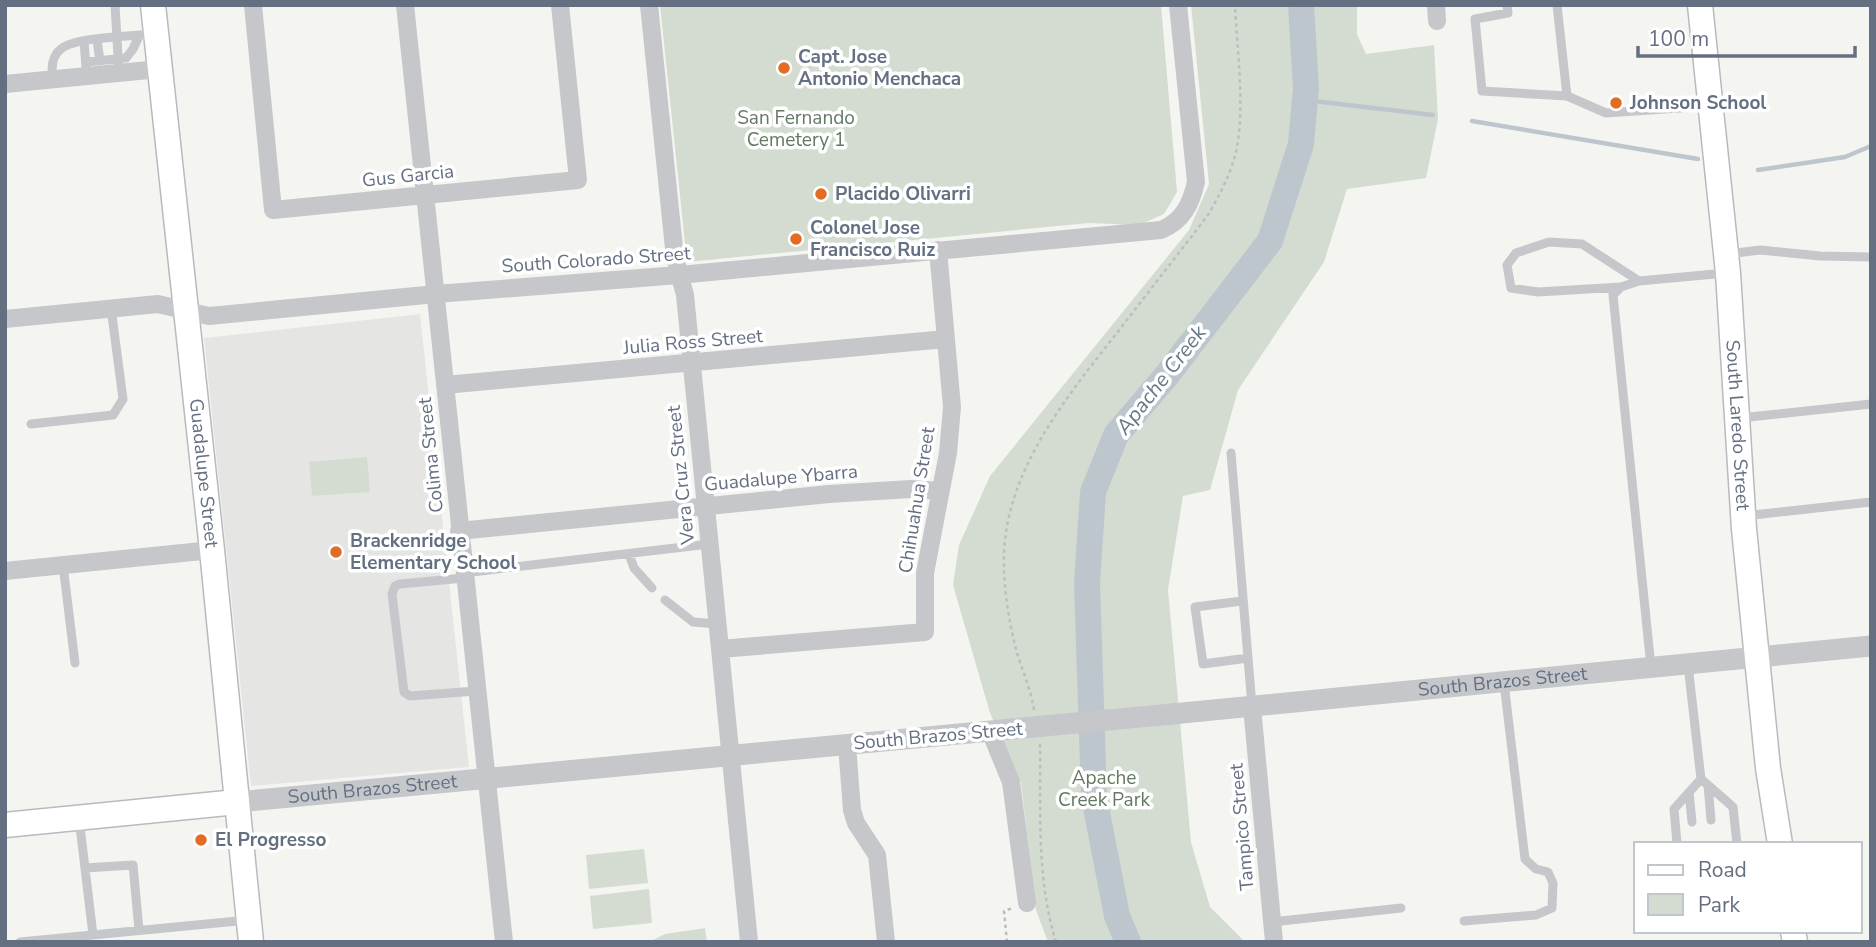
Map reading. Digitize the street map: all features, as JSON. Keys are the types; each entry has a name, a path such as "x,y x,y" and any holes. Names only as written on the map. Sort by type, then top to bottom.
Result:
{"main road":[{"name":"Guadalupe Street","path":"153,5 147,35 159,69 212,550 250,931"},
{"name":"South Laredo Street","path":"1700,5 1727,264 1743,516 1768,768 1780,842"},
{"name":"South Brazos Street","path":"5,825 237,802"}],"street":[{"name":"Gus Garcia","path":"253,5 273,210 578,180 560,5"},
{"name":"Colima Street","path":"405,5 504,942"},
{"name":"Vera Cruz Street","path":"649,5 675,258 685,295 749,942"},
{"name":"South Colorado Street","path":"5,319 158,304 209,316 1161,230 1174,225 1185,212 1196,182 1178,5"},
{"path":"5,84 52,79 86,69 118,66 159,69"},
{"name":"Chihuahua Street","path":"720,649 925,632 925,573 948,453 952,407 938,250"},
{"name":"Julia Ross Street","path":"445,385 946,339"},
{"name":"Guadalupe Ybarra","path":"459,531 843,493 911,489 940,491"},
{"path":"5,571 212,550"},
{"name":"South Brazos Street","path":"237,802 1871,646"},
{"name":"Tampico Street","path":"1252,707 1274,942"},
{"path":"990,731 1011,782 1027,903"},
{"path":"847,745 852,810 856,823 877,855 886,942"}],"lane":[{"path":"115,5 118,66"},
{"path":"1507,5 1508,13 1475,19 1482,91 1567,96 1606,113 1710,106"},
{"path":"1557,5 1567,96"},
{"path":"52,79 55,56 62,47 84,41 147,35"},
{"path":"118,66 147,35"},
{"path":"97,40 100,61"},
{"path":"84,41 86,69 100,61 118,66"},
{"path":"1639,281 1582,244 1549,242 1516,253 1507,265 1511,288 1538,292 1621,287 1727,264 1760,250 1820,256 1871,257"},
{"path":"1621,287 1613,295 1651,667"},
{"path":"31,424 113,415 123,399 111,309"},
{"path":"1738,418 1871,404"},
{"path":"1231,453 1252,707"},
{"path":"1743,516 1871,502"},
{"path":"477,691 410,696 404,692 392,594 395,586 709,544"},
{"path":"629,554 634,568 652,588"},
{"path":"64,565 75,663"},
{"path":"665,600 693,622 717,624"},
{"path":"1242,601 1195,607 1203,664 1248,658"},
{"path":"1688,664 1711,820"},
{"path":"1464,921 1536,915 1552,908 1553,883 1548,872 1536,869 1525,859 1503,681"},
{"path":"1677,842 1674,809 1689,792 1705,782"},
{"path":"1705,782 1733,807 1737,842"},
{"path":"1689,792 1692,822"},
{"path":"79,818 93,935"},
{"path":"85,868 133,864 139,930"},
{"path":"1272,922 1401,908"},
{"path":"20,942 139,930 250,931"}],"path":[{"path":"1034,709 1010,620 1004,568 1008,517 1020,481 1041,438 1070,393 1208,215 1225,185 1235,154 1240,107 1235,5"},
{"path":"1039,736 1041,855 1044,890 1056,942"},
{"path":"1004,911 1007,942"}],"shaded area":[{"name":"Brackenridge Elementary School","path":"420,314 469,767 251,786 204,338"}],"green space":[{"name":"San Fernando Cemetery 1","path":"660,5 1161,5 1177,192 1164,214 1139,225 1089,223 687,262"},
{"name":"Apache Creek Park","path":"1191,5 1357,5 1357,34 1366,54 1434,45 1438,119 1426,178 1347,189 1324,262 1238,390 1210,490 1183,496 1168,590 1191,842 1210,907 1245,942 1048,942 1036,910 1021,783 990,713 953,585 959,545 990,476 1189,230 1209,184"},
{"path":"367,457 370,492 312,496 309,462"},
{"path":"644,849 648,883 589,889 586,855"},
{"path":"649,889 652,923 593,929 590,896"},
{"path":"705,928 707,942 649,942 665,934"}],"waterway":[{"name":"Apache Creek","path":"1128,942 1117,916 1094,797 1087,583 1093,492 1116,435 1167,375 1270,241 1301,144 1306,88 1301,5"},
{"path":"1305,100 1433,115"},
{"path":"1472,121 1698,159"},
{"path":"1758,170 1845,157 1871,146"}],"place":[{"name":"Capt. Jose Antonio Menchaca","path":"784,68"},
{"name":"Johnson School","path":"1616,103"},
{"name":"Placido Olivarri","path":"821,194"},
{"name":"Colonel Jose Francisco Ruiz","path":"796,239"},
{"name":"Brackenridge Elementary School","path":"336,552"},
{"name":"El Progresso","path":"201,840"}]}
